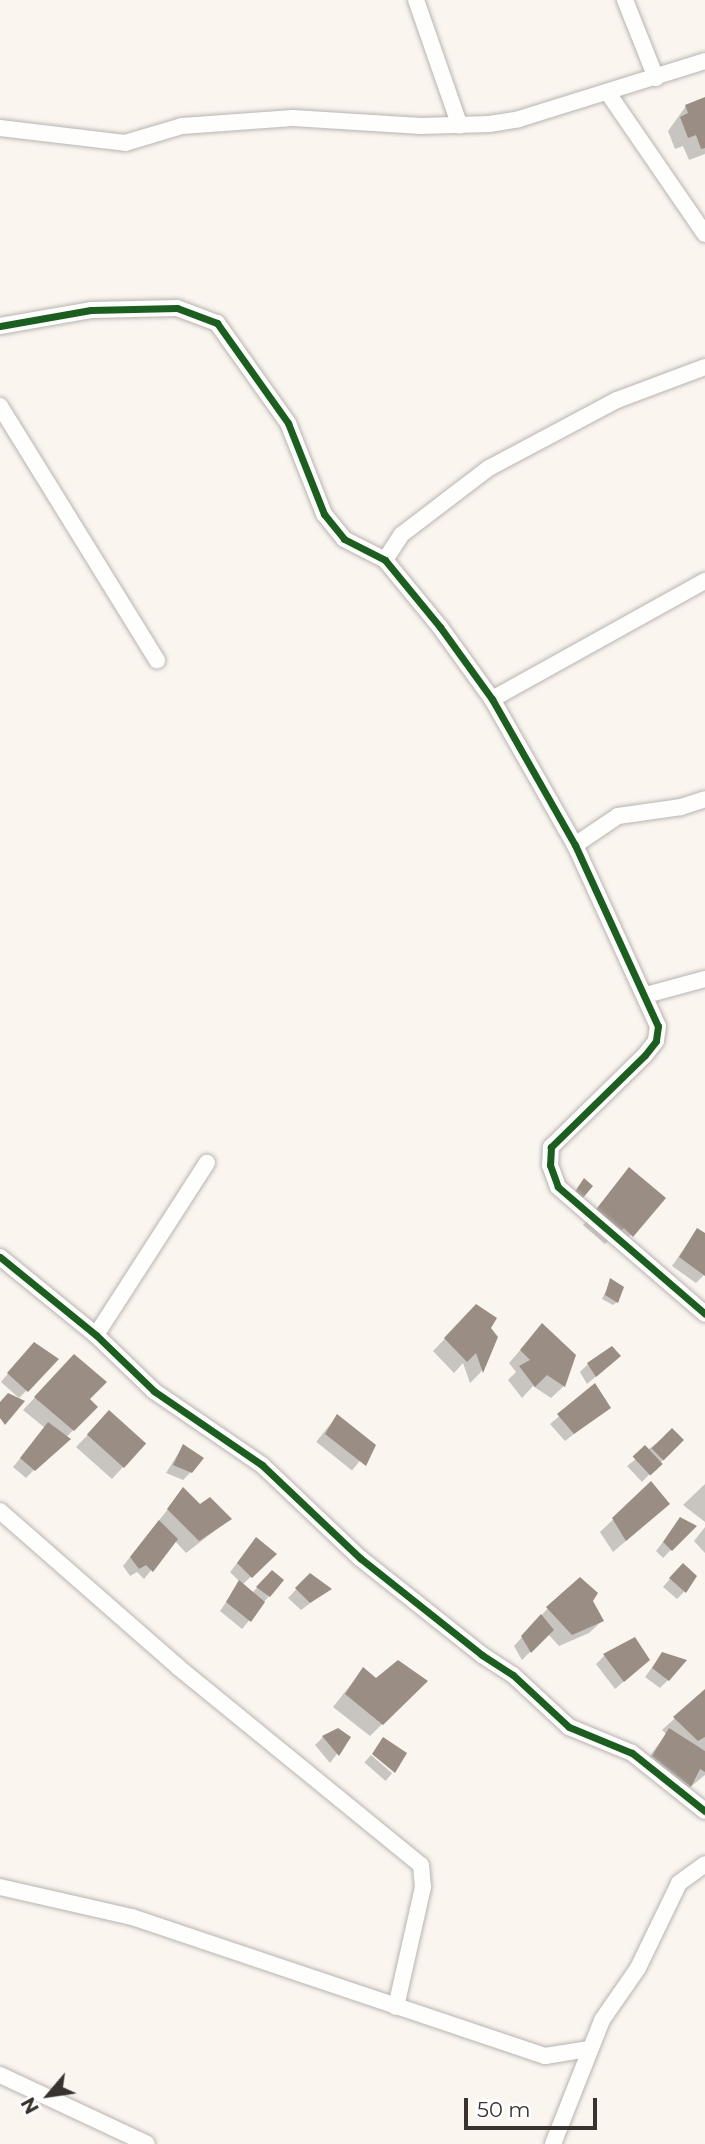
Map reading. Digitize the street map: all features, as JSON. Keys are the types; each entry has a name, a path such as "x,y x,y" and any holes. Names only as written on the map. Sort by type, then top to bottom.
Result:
{"street":[{"path":"416,0 460,126"},
{"path":"625,0 656,78"},
{"path":"0,128 125,142 182,126 293,118 460,126 519,119 705,61"},
{"path":"608,93 705,234"},
{"path":"0,326 91,310 165,308 177,308 217,323 288,423 324,514 344,539 385,560 492,699 575,845 658,1026 656,1041 551,1147 550,1166 558,1187 579,1209 705,1314"},
{"path":"385,560 401,535 489,468 617,400 705,367"},
{"path":"0,406 157,660"},
{"path":"492,699 705,581"},
{"path":"575,845 618,816 681,807 705,799"},
{"path":"646,995 705,979"},
{"path":"96,1335 207,1163"},
{"path":"0,1257 96,1335 154,1391 262,1465 360,1558 513,1675 569,1727 632,1753 705,1811"},
{"path":"0,1511 178,1667 421,1865 423,1887 396,2007"},
{"path":"553,2144 601,2020 638,1968 679,1883 705,1864"},
{"path":"0,1888 131,1917 545,2056 589,2049"},
{"path":"0,2075 147,2144"}],"building":[{"path":"705,97 705,148 701,149 696,135 688,138 680,117 688,113 685,105"},
{"path":"629,1167 666,1198 633,1237 624,1228 618,1233 594,1212"},
{"path":"584,1178 593,1186 582,1199 574,1193"},
{"path":"697,1228 705,1233 705,1276 679,1257"},
{"path":"610,1278 624,1287 618,1303 605,1295"},
{"path":"476,1304 497,1318 491,1328 498,1337 483,1373 476,1353 467,1362 444,1338"},
{"path":"542,1323 576,1355 565,1387 547,1375 535,1387 519,1366 530,1360 520,1350"},
{"path":"34,1342 59,1359 28,1392 7,1373"},
{"path":"612,1346 621,1356 596,1377 587,1363"},
{"path":"74,1354 107,1382 90,1399 98,1407 74,1431 34,1397"},
{"path":"595,1383 611,1408 574,1434 557,1414"},
{"path":"8,1393 25,1401 5,1425 0,1418 0,1402"},
{"path":"109,1410 146,1443 124,1468 87,1435"},
{"path":"337,1414 376,1445 366,1466 325,1434"},
{"path":"48,1422 71,1439 35,1471 20,1458"},
{"path":"672,1428 684,1440 664,1461 651,1449"},
{"path":"183,1444 204,1458 192,1473 173,1465"},
{"path":"645,1445 663,1464 650,1476 633,1457"},
{"path":"651,1481 670,1504 626,1541 612,1518"},
{"path":"183,1487 200,1504 210,1497 232,1519 199,1541 167,1509"},
{"path":"680,1517 697,1526 672,1551 663,1542"},
{"path":"159,1520 178,1539 153,1572 146,1565 139,1569 130,1557"},
{"path":"256,1537 277,1554 252,1578 237,1563"},
{"path":"683,1563 697,1576 686,1593 669,1578"},
{"path":"272,1570 284,1580 270,1597 256,1587"},
{"path":"310,1573 332,1589 310,1603 295,1588"},
{"path":"580,1577 598,1593 593,1601 604,1621 572,1635 546,1607"},
{"path":"239,1580 265,1602 251,1622 226,1602"},
{"path":"541,1614 554,1630 531,1653 521,1636"},
{"path":"635,1637 650,1660 624,1682 603,1654"},
{"path":"662,1652 687,1660 669,1681 652,1668"},
{"path":"398,1660 428,1681 383,1725 345,1694 363,1667 376,1678"},
{"path":"705,1689 705,1737 698,1741 673,1717"},
{"path":"338,1728 351,1737 339,1756 322,1736"},
{"path":"669,1728 705,1751 705,1772 700,1769 691,1787 652,1756"},
{"path":"383,1737 407,1753 395,1773 372,1754"}],"cycle path":[{"path":"0,326 91,310 177,308 217,323 288,423 324,514 344,539 385,560 440,627 492,699 575,845 658,1026 656,1041 645,1055 551,1147 550,1165 558,1187 705,1314"},
{"path":"0,1257 96,1335 154,1391 262,1465 360,1558 482,1655 513,1675 569,1727 632,1753 705,1811"}]}
